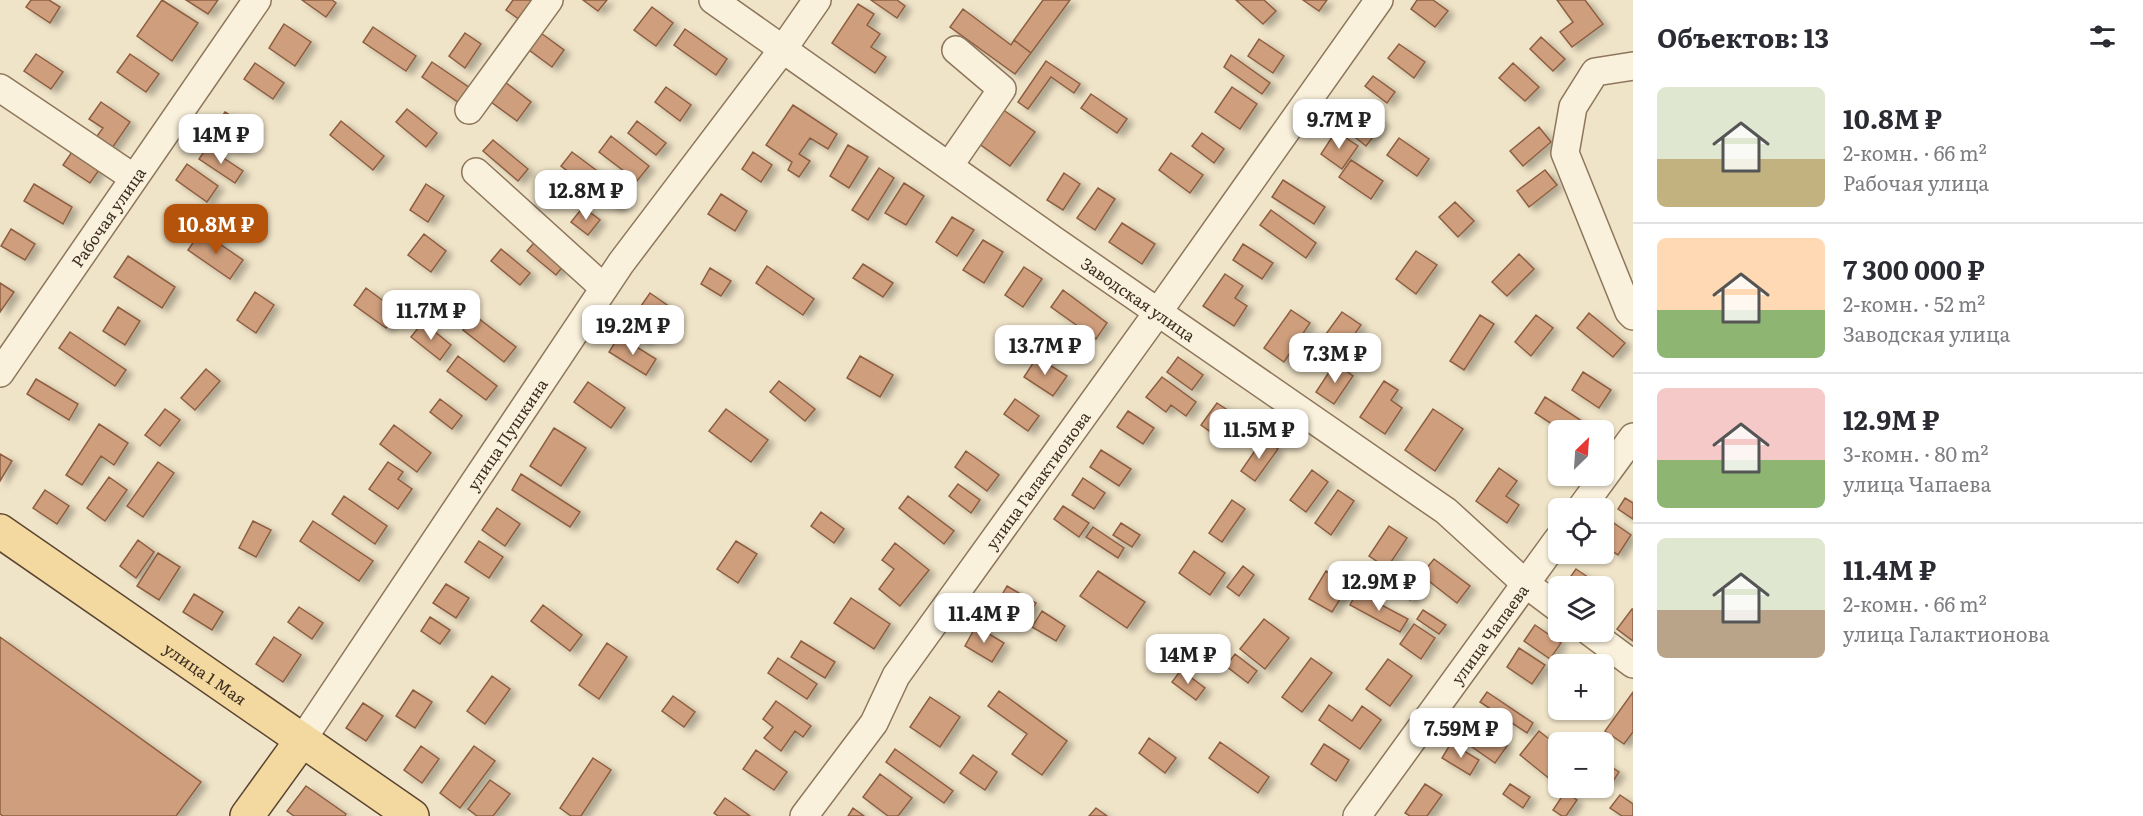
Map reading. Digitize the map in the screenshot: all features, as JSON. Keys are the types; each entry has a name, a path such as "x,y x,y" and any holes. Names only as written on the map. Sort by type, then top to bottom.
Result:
{"main road":[{"name":"улица 1 Мая","path":"0,531 412,816"},
{"name":"улица Пушкина","path":"247,816 302,740"}],"street":[{"name":"Рабочая улица","path":"0,373 257,0"},
{"path":"469,110 549,0"},
{"name":"Заводская улица","path":"713,0 1446,511 1526,584 1548,600"},
{"name":"улица Пушкина","path":"302,740 621,263 783,49 817,0"},
{"name":"улица Галактионова","path":"804,816 874,723 896,676 1379,0"},
{"path":"949,166 1002,89 956,50"},
{"path":"1633,66 1595,72 1573,107 1565,153 1629,312 1633,316"},
{"path":"0,88 134,178"},
{"path":"476,172 604,288"},
{"path":"1588,498 1633,437"},
{"name":"улица Чапаева","path":"1358,816 1548,553"},
{"path":"1603,642 1633,664"}],"building":[{"path":"31,0 49,0 60,7 50,23 26,7"},
{"path":"162,0 198,23 172,61 137,36"},
{"path":"186,0 218,0 208,14"},
{"path":"302,0 332,0 336,3 326,17"},
{"path":"513,0 538,0 523,22 506,10"},
{"path":"583,0 607,0 598,11"},
{"path":"871,0 897,0 905,6 897,18"},
{"path":"1043,0 1070,0 1031,53 1014,40"},
{"path":"1236,0 1264,0 1276,11 1263,24"},
{"path":"1303,0 1327,0 1319,11"},
{"path":"1417,0 1433,0 1448,11 1435,27 1411,9"},
{"path":"1557,0 1585,0 1603,24 1572,47 1560,32 1573,22"},
{"path":"858,4 874,14 867,25 880,34 871,47 886,57 875,73 832,43"},
{"path":"652,7 673,23 656,46 634,30"},
{"path":"963,9 1011,45 1014,40 1031,53 1015,74 950,27"},
{"path":"284,24 311,42 295,66 269,48"},
{"path":"373,27 416,56 406,71 363,42"},
{"path":"685,29 727,59 716,75 674,45"},
{"path":"465,33 481,44 465,68 449,56"},
{"path":"541,33 564,50 552,67 529,50"},
{"path":"1541,37 1565,59 1553,71 1530,49"},
{"path":"1259,39 1284,56 1273,73 1248,56"},
{"path":"1399,44 1425,62 1414,78 1388,58"},
{"path":"36,54 63,72 51,89 24,71"},
{"path":"130,54 159,74 146,92 117,72"},
{"path":"1231,55 1270,83 1262,94 1224,67"},
{"path":"1046,61 1080,84 1074,93 1051,77 1028,109 1018,102"},
{"path":"432,62 473,90 462,105 422,77"},
{"path":"255,63 284,83 273,99 244,79"},
{"path":"1513,63 1539,87 1525,101 1499,78"},
{"path":"1373,76 1395,92 1387,103 1365,86"},
{"path":"505,82 531,102 517,121 491,102"},
{"path":"666,87 691,105 680,121 655,102"},
{"path":"1232,87 1257,104 1240,129 1215,112"},
{"path":"1091,94 1127,119 1117,133 1081,108"},
{"path":"101,102 130,122 110,151 94,140 103,128 89,119"},
{"path":"1357,102 1384,123 1366,146 1340,125"},
{"path":"793,105 837,134 828,149 810,138 799,154 810,161 799,177 788,170 792,162 766,145"},
{"path":"407,109 437,133 426,147 396,122"},
{"path":"1002,109 1035,132 1010,166 978,143"},
{"path":"225,112 250,128 236,148 211,132"},
{"path":"341,121 384,156 373,170 330,135"},
{"path":"637,121 666,143 656,155 628,133"},
{"path":"1539,127 1551,142 1523,166 1510,151"},
{"path":"1336,131 1358,146 1342,169 1321,154"},
{"path":"1202,133 1224,149 1214,163 1192,146"},
{"path":"611,136 649,166 637,181 599,152"},
{"path":"1399,138 1429,159 1417,176 1387,155"},
{"path":"493,140 528,169 518,181 483,151"},
{"path":"848,145 868,157 849,188 830,176"},
{"path":"207,147 243,171 235,183 199,159"},
{"path":"74,149 101,167 90,183 63,165"},
{"path":"572,152 628,194 617,208 561,166"},
{"path":"753,152 772,165 761,182 742,169"},
{"path":"1171,153 1203,175 1190,193 1159,170"},
{"path":"1351,160 1383,181 1371,199 1339,177"},
{"path":"187,164 218,186 207,202 176,180"},
{"path":"879,168 894,178 868,220 852,210"},
{"path":"1545,170 1557,185 1529,207 1517,191"},
{"path":"1064,173 1080,184 1063,210 1047,200"},
{"path":"1283,180 1325,207 1314,224 1272,197"},
{"path":"904,183 924,196 906,225 885,213"},
{"path":"34,184 72,207 63,224 24,201"},
{"path":"426,184 444,196 428,222 410,210"},
{"path":"1098,188 1115,199 1095,230 1077,218"},
{"path":"721,194 747,211 735,231 708,214"},
{"path":"1455,202 1474,221 1458,237 1439,217"},
{"path":"583,207 600,220 588,235 571,222"},
{"path":"1271,210 1316,243 1306,258 1260,225"},
{"path":"952,217 974,230 957,256 936,242"},
{"path":"1122,223 1155,244 1142,264 1109,242"},
{"path":"11,229 35,244 25,260 1,246"},
{"path":"201,231 243,260 230,279 188,250"},
{"path":"424,234 446,251 431,272 408,255"},
{"path":"539,237 568,260 556,275 527,251"},
{"path":"983,240 1003,252 984,283 963,270"},
{"path":"1243,244 1273,263 1262,279 1233,260"},
{"path":"501,249 530,273 520,285 491,261"},
{"path":"1416,251 1437,265 1416,294 1396,279"},
{"path":"1519,254 1534,269 1507,296 1492,282"},
{"path":"128,256 175,287 162,308 114,277"},
{"path":"863,264 893,283 883,297 853,278"},
{"path":"767,266 814,299 803,315 756,283"},
{"path":"1024,267 1042,279 1023,307 1005,295"},
{"path":"710,268 731,281 721,296 701,284"},
{"path":"1225,274 1243,286 1235,298 1247,306 1234,326 1203,306"},
{"path":"0,283 14,292 0,312"},
{"path":"366,288 398,312 386,328 354,305"},
{"path":"1063,290 1107,323 1096,339 1051,307"},
{"path":"255,292 274,305 256,333 237,320"},
{"path":"650,293 670,307 645,342 625,329"},
{"path":"118,307 140,321 125,345 103,331"},
{"path":"1291,310 1310,323 1284,362 1264,348"},
{"path":"1342,312 1361,325 1342,352 1323,338"},
{"path":"1589,313 1625,343 1613,357 1577,328"},
{"path":"474,315 516,347 504,362 463,330"},
{"path":"1480,315 1494,324 1464,370 1450,361"},
{"path":"1536,315 1553,328 1531,356 1515,342"},
{"path":"423,322 451,345 440,360 411,337"},
{"path":"70,332 126,370 115,386 59,348"},
{"path":"619,336 656,359 646,375 609,352"},
{"path":"458,356 497,386 486,400 447,371"},
{"path":"860,356 893,375 880,397 847,378"},
{"path":"1037,357 1067,376 1053,396 1024,377"},
{"path":"1178,357 1203,375 1192,390 1167,372"},
{"path":"1335,363 1353,376 1334,404 1316,392"},
{"path":"206,369 220,381 195,410 181,398"},
{"path":"1583,372 1611,390 1599,408 1572,390"},
{"path":"1162,377 1196,402 1186,416 1171,405 1166,412 1146,397"},
{"path":"36,379 78,404 69,420 27,394"},
{"path":"779,381 815,409 805,421 770,392"},
{"path":"1384,381 1398,390 1391,400 1402,408 1385,434 1360,417"},
{"path":"588,382 625,408 611,428 574,402"},
{"path":"1545,397 1580,420 1548,422 1535,413"},
{"path":"440,399 462,416 452,429 430,412"},
{"path":"1015,399 1039,416 1028,431 1004,414"},
{"path":"1217,403 1235,415 1219,438 1201,425"},
{"path":"165,409 180,420 160,446 145,435"},
{"path":"726,409 768,440 751,462 709,431"},
{"path":"1433,409 1463,429 1435,471 1405,450"},
{"path":"1128,411 1154,428 1143,444 1117,427"},
{"path":"99,424 128,443 114,465 101,456 82,485 66,475"},
{"path":"394,425 431,453 417,472 380,444"},
{"path":"554,428 586,448 561,486 530,466"},
{"path":"1263,439 1278,449 1255,481 1241,471"},
{"path":"1101,450 1131,469 1119,486 1090,467"},
{"path":"966,451 999,475 987,491 955,467"},
{"path":"0,454 12,461 0,481"},
{"path":"158,462 174,473 143,517 127,506"},
{"path":"388,462 403,472 398,479 412,489 398,509 369,489"},
{"path":"1499,468 1517,481 1506,496 1519,505 1507,523 1476,501"},
{"path":"1312,470 1328,482 1306,512 1290,500"},
{"path":"521,474 580,512 570,527 512,490"},
{"path":"109,477 127,490 105,521 87,508"},
{"path":"1083,478 1105,493 1094,509 1072,495"},
{"path":"958,484 980,500 971,513 949,496"},
{"path":"45,490 69,506 57,524 33,508"},
{"path":"1338,490 1354,501 1331,535 1315,523"},
{"path":"344,496 387,526 375,544 332,514"},
{"path":"908,496 954,531 944,544 899,508"},
{"path":"1625,498 1633,503 1633,519 1618,509"},
{"path":"1232,500 1245,509 1222,542 1209,533"},
{"path":"1063,506 1089,523 1079,537 1054,519"},
{"path":"497,508 520,524 505,546 482,530"},
{"path":"821,512 844,529 834,543 811,526"},
{"path":"253,521 271,530 256,557 239,548"},
{"path":"313,521 373,561 359,581 300,541"},
{"path":"1121,523 1140,535 1132,547 1113,535"},
{"path":"1614,523 1631,535 1618,555 1614,552"},
{"path":"1389,526 1407,538 1387,568 1369,556"},
{"path":"1093,527 1124,548 1118,558 1086,537"},
{"path":"138,540 154,552 136,578 120,566"},
{"path":"479,541 503,557 489,578 465,562"},
{"path":"736,541 757,554 738,583 717,569"},
{"path":"895,543 929,570 900,606 879,589 894,569 882,560"},
{"path":"1194,551 1225,573 1210,595 1179,573"},
{"path":"158,553 180,567 159,600 137,586"},
{"path":"1434,559 1470,586 1457,603 1421,575"},
{"path":"1243,566 1254,575 1239,596 1227,587"},
{"path":"1576,569 1586,576 1571,576"},
{"path":"1098,571 1145,602 1127,628 1080,596"},
{"path":"1326,571 1349,585 1332,612 1309,599"},
{"path":"1413,577 1422,585 1410,600 1401,592"},
{"path":"446,584 469,598 456,618 433,603"},
{"path":"1007,586 1036,603 1024,624 995,607"},
{"path":"1357,592 1408,619 1400,632 1350,605"},
{"path":"194,594 223,612 212,630 183,612"},
{"path":"851,598 890,624 874,649 834,623"},
{"path":"543,605 582,635 570,651 531,621"},
{"path":"299,607 323,623 312,639 288,622"},
{"path":"1633,609 1633,641 1617,629"},
{"path":"1423,610 1446,625 1439,634 1417,619"},
{"path":"1042,611 1065,626 1056,641 1032,627"},
{"path":"430,617 450,630 440,644 421,631"},
{"path":"1264,619 1289,638 1265,669 1240,649"},
{"path":"1414,624 1435,638 1421,659 1400,644"},
{"path":"1535,625 1548,634 1548,642 1561,643 1553,654 1548,654 1548,658 1524,641"},
{"path":"976,626 1004,643 992,662 965,646"},
{"path":"0,637 201,782 176,816 3,816 0,814"},
{"path":"274,637 301,655 283,682 256,664"},
{"path":"801,641 835,662 825,678 791,657"},
{"path":"607,643 627,657 599,699 579,685"},
{"path":"1519,648 1545,665 1532,684 1507,667"},
{"path":"1235,654 1257,671 1248,683 1226,666"},
{"path":"778,658 817,684 807,699 768,673"},
{"path":"1311,658 1332,673 1302,712 1282,697"},
{"path":"1388,659 1412,676 1390,706 1366,689"},
{"path":"1181,670 1205,688 1196,700 1172,682"},
{"path":"492,676 510,689 485,724 467,711"},
{"path":"413,690 432,702 415,728 396,716"},
{"path":"999,691 1067,741 1042,775 1012,754 1027,734 988,706"},
{"path":"1487,692 1533,723 1527,733 1480,702"},
{"path":"1633,692 1633,732 1624,744 1614,737 1614,732 1605,731"},
{"path":"673,696 695,712 684,727 662,711"},
{"path":"930,697 960,717 940,747 910,727"},
{"path":"776,701 811,726 803,737 795,731 781,751 764,738 773,727 763,719"},
{"path":"363,703 383,716 366,741 346,728"},
{"path":"1329,705 1352,721 1362,706 1381,720 1360,749 1319,720"},
{"path":"1467,718 1507,746 1495,763 1455,735"},
{"path":"1539,731 1548,738 1548,778 1520,755"},
{"path":"1149,738 1176,758 1165,773 1139,753"},
{"path":"1220,742 1269,777 1258,793 1209,758"},
{"path":"1451,743 1479,760 1470,775 1442,758"},
{"path":"1324,744 1349,760 1336,781 1311,764"},
{"path":"421,746 439,759 422,783 404,770"},
{"path":"474,746 495,761 460,808 440,793"},
{"path":"895,749 953,791 944,803 886,762"},
{"path":"756,750 787,772 774,790 743,769"},
{"path":"973,755 997,772 985,790 960,773"},
{"path":"593,758 611,770 581,816 571,816 560,808"},
{"path":"1614,769 1619,772 1614,780"},
{"path":"880,774 912,798 898,816 888,816 863,797"},
{"path":"490,780 510,794 493,816 477,816 468,809"},
{"path":"1425,784 1442,795 1427,816 1410,816 1405,813"},
{"path":"1510,784 1530,797 1523,808 1503,794"},
{"path":"306,786 346,814 345,816 294,816 287,811"},
{"path":"1620,795 1633,804 1633,816 1622,816 1610,808"},
{"path":"725,798 750,816 718,816 714,813"},
{"path":"1561,798 1577,800 1566,816 1553,810"},
{"path":"853,808 864,816 848,816"},
{"path":"1096,808 1107,816 1089,816"}]}
